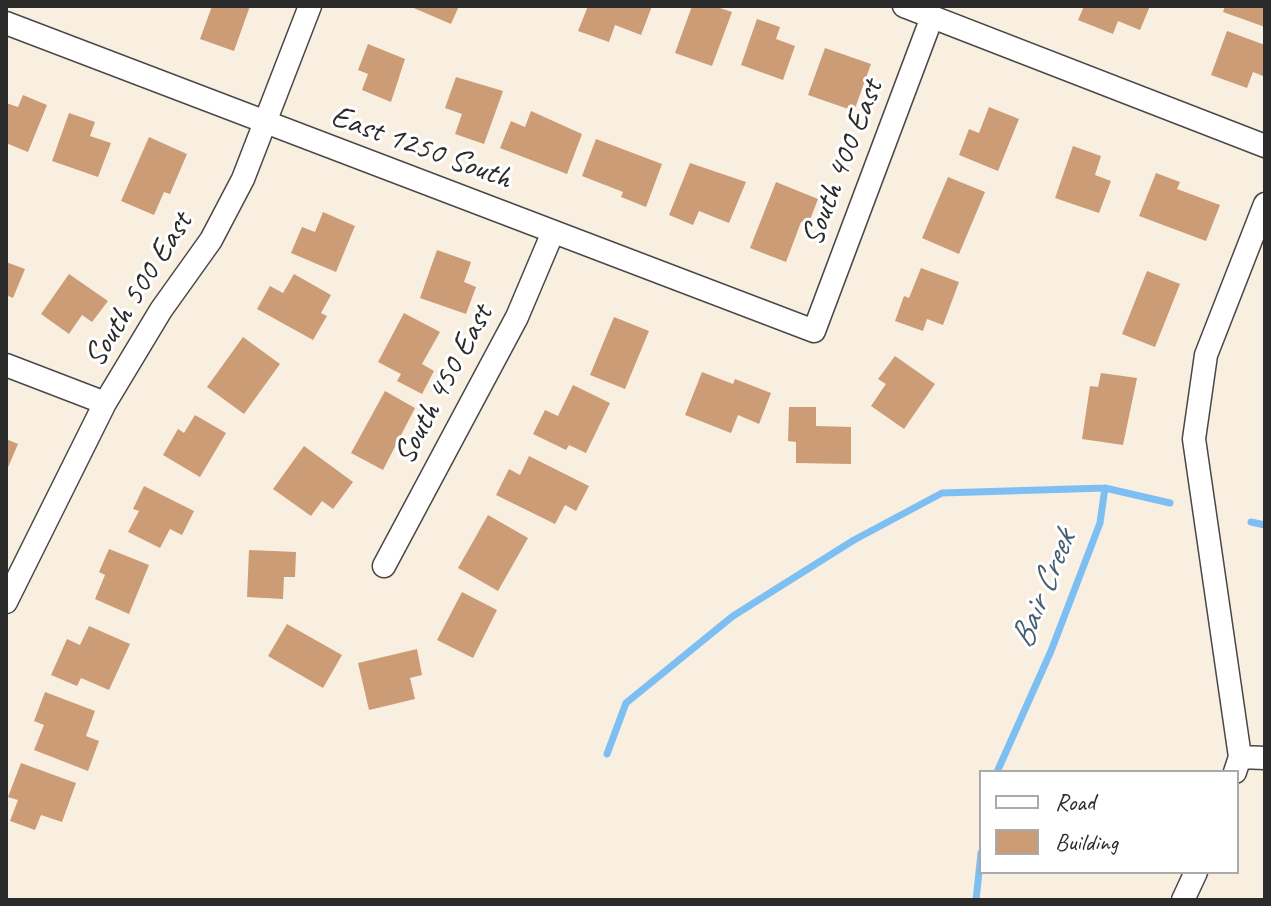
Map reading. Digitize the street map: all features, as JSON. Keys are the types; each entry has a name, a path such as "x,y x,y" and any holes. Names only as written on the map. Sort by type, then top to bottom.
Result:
{"street":[{"name":"South 500 East","path":"6,602 105,403 161,310 211,240 243,179 310,6"},
{"path":"904,6 1265,146"},
{"name":"South 400 East","path":"814,331 932,17"},
{"name":"East 1250 South","path":"6,23 814,331"},
{"path":"1265,204 1206,355 1194,439 1238,764 1265,758"},
{"name":"South 450 East","path":"384,566 517,317 553,232"},
{"path":"6,365 105,403"},
{"path":"1183,900 1195,874"}],"building":[{"path":"212,6 250,6 234,51 200,39"},
{"path":"409,6 459,6 451,24"},
{"path":"588,6 652,6 641,35 615,25 609,42 578,31"},
{"path":"692,6 714,6 732,12 712,66 675,53"},
{"path":"1084,6 1150,6 1140,30 1118,21 1113,34 1078,20"},
{"path":"1225,6 1265,6 1265,27 1223,12"},
{"path":"757,19 780,27 776,39 795,46 783,80 741,65"},
{"path":"1227,31 1265,45 1263,76 1253,72 1247,88 1211,75"},
{"path":"368,44 405,59 391,102 362,90 368,74 358,70"},
{"path":"825,48 871,64 854,111 808,95"},
{"path":"456,77 503,91 484,144 455,134 462,114 445,108"},
{"path":"23,95 47,105 28,152 6,143 6,103 18,107"},
{"path":"989,107 1019,119 998,171 959,155 969,129 979,133"},
{"path":"531,111 582,134 567,174 500,148 511,121 525,127"},
{"path":"69,113 95,122 90,136 111,143 98,177 52,161"},
{"path":"149,137 187,154 170,194 164,192 154,215 121,201"},
{"path":"596,139 662,164 646,207 621,197 623,192 582,176"},
{"path":"1073,146 1101,156 1095,175 1111,181 1099,213 1055,198"},
{"path":"690,163 746,182 729,223 699,211 693,225 669,215"},
{"path":"1156,173 1180,182 1177,189 1220,205 1206,241 1139,216"},
{"path":"948,177 985,192 959,254 922,238"},
{"path":"776,182 818,199 808,225 801,222 786,262 750,248"},
{"path":"323,212 355,226 336,272 291,253 302,227 315,232"},
{"path":"437,250 471,262 464,282 476,287 466,314 420,298"},
{"path":"6,262 25,269 13,298 6,295"},
{"path":"921,268 959,282 943,325 927,319 923,331 895,321 904,296 909,298"},
{"path":"1147,271 1180,284 1155,347 1122,334"},
{"path":"69,274 108,301 92,322 82,315 69,334 41,314"},
{"path":"294,274 331,295 321,313 327,316 313,340 257,309 270,286 283,293"},
{"path":"404,313 440,332 422,364 434,371 422,394 397,381 401,374 378,362"},
{"path":"614,317 649,331 625,389 590,375"},
{"path":"243,337 280,364 244,414 207,387"},
{"path":"895,356 935,384 904,429 871,406 886,384 878,379"},
{"path":"702,372 733,384 735,379 771,393 759,424 738,415 731,433 685,415"},
{"path":"1101,373 1137,378 1123,445 1082,439 1090,386 1098,387"},
{"path":"573,385 610,403 586,453 569,445 566,450 533,434 545,410 558,416"},
{"path":"385,391 415,408 383,470 351,453"},
{"path":"789,407 816,407 816,426 851,427 851,464 796,463 796,442 788,441"},
{"path":"195,415 226,433 200,477 163,455 178,429 184,433"},
{"path":"6,439 18,444 6,472"},
{"path":"304,446 353,482 333,509 322,501 311,516 273,489"},
{"path":"529,456 589,486 576,511 565,505 555,524 496,495 509,469 520,475"},
{"path":"144,486 194,511 182,535 170,529 160,548 128,532 139,511 133,509"},
{"path":"488,515 528,538 498,591 458,568"},
{"path":"109,549 149,565 129,614 95,599 105,575 99,572"},
{"path":"249,550 296,552 295,577 284,577 283,599 247,597"},
{"path":"462,592 497,610 473,658 437,640"},
{"path":"287,624 342,655 323,688 268,656"},
{"path":"89,626 130,644 109,690 81,678 77,686 51,675 67,639 80,645"},
{"path":"417,649 422,675 410,678 415,699 369,710 358,663"},
{"path":"45,692 95,711 86,736 99,741 88,771 34,750 44,725 34,721"},
{"path":"21,763 76,783 62,822 41,815 35,830 10,821 18,800 8,797"}],"waterway":[{"path":"607,754 626,703 733,616 854,540 942,493 1105,488"},
{"name":"Bair Creek","path":"998,770 1051,651 1100,523 1105,488 1170,503"},
{"name":"Bair Creek","path":"1251,522 1265,525"},
{"name":"Bair Creek","path":"976,900 979,872"}]}
